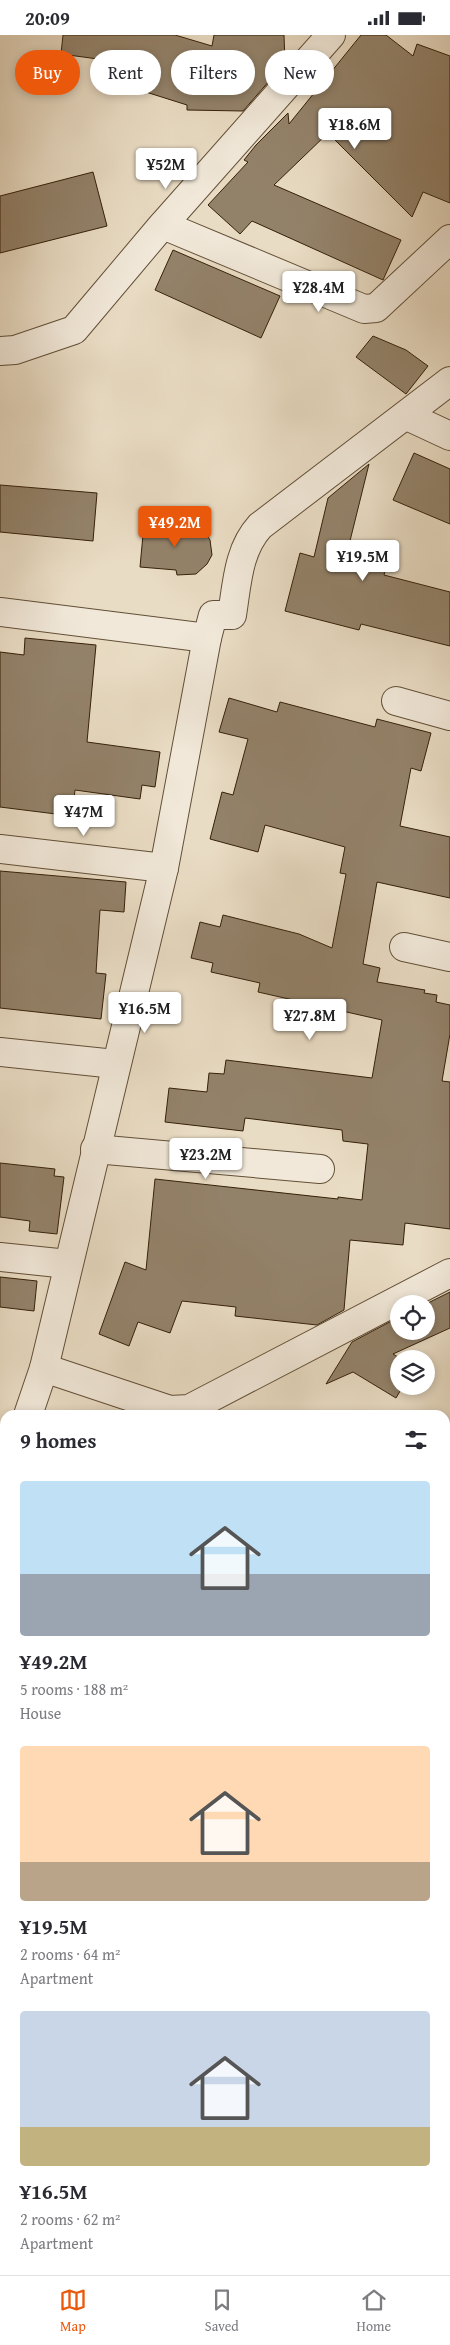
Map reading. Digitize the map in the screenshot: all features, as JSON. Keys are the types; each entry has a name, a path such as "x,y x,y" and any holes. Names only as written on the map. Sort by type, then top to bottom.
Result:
{"street":[{"path":"0,351 15,350 74,330 163,225 331,35"},
{"path":"163,225 364,309 376,308 450,239"},
{"path":"30,1410 44,1368 95,1149 164,868 207,638 213,615 232,615 243,551 250,537 260,526 450,381"},
{"path":"407,415 450,436"},
{"path":"0,612 207,638"},
{"path":"396,701 450,716"},
{"path":"0,849 164,868"},
{"path":"404,947 450,957"},
{"path":"0,1052 116,1064"},
{"path":"95,1149 320,1169"},
{"path":"0,1257 68,1264"},
{"path":"44,1368 170,1410 189,1409 450,1273"}],"building":[{"path":"63,35 175,35 212,46 214,35 284,35 285,50 265,50 265,86 243,111 187,110 187,105 155,95 161,95 161,50 90,50 90,58 80,57 80,50 61,50"},
{"path":"361,35 386,35 413,56 417,44 450,56 450,203 423,192 412,217 328,133 274,185 401,240 383,280 252,221 240,234 208,205 248,162 244,160 256,145 288,113 289,124 312,95 334,95 334,68"},
{"path":"93,172 107,226 0,253 0,196"},
{"path":"173,250 280,296 261,338 155,290"},
{"path":"373,336 406,350 428,366 406,394 356,357"},
{"path":"414,453 450,469 450,524 393,500"},
{"path":"369,464 347,553 387,564 384,575 450,592 450,646 361,624 359,630 285,611 300,553 314,557 328,498"},
{"path":"0,485 97,493 93,541 0,532"},
{"path":"144,524 202,527 210,540 212,555 207,564 196,574 177,575 176,570 140,567"},
{"path":"25,638 96,645 87,742 160,752 155,787 142,785 140,799 75,790 72,816 0,807 0,652 24,655"},
{"path":"229,698 277,712 280,702 375,727 377,719 431,733 421,771 411,768 400,826 450,837 450,898 377,882 363,964 380,968 377,982 425,990 424,993 437,995 436,1002 450,1005 450,1034 442,1081 450,1082 450,1229 405,1223 403,1245 350,1240 344,1310 317,1325 235,1316 236,1307 182,1301 170,1333 138,1322 129,1346 99,1334 125,1262 146,1270 155,1179 362,1200 368,1144 343,1141 342,1130 245,1118 243,1131 165,1122 169,1088 207,1092 209,1073 224,1074 226,1060 372,1078 382,1020 258,992 260,983 211,972 213,963 191,958 200,922 220,927 223,915 299,934 332,948 346,874 340,873 345,847 265,825 258,852 210,839 222,792 233,795 248,739 219,732"},
{"path":"0,871 126,882 124,912 100,910 96,973 106,974 101,1019 0,1008"},
{"path":"0,1163 55,1169 54,1176 64,1177 57,1234 29,1231 30,1221 0,1217"},
{"path":"0,1277 37,1281 34,1311 0,1307"},
{"path":"450,1292 450,1328 435,1335 435,1300"},
{"path":"390,1322 390,1340 424,1340 402,1350 390,1350 390,1394 353,1372 326,1384 352,1342"}]}
